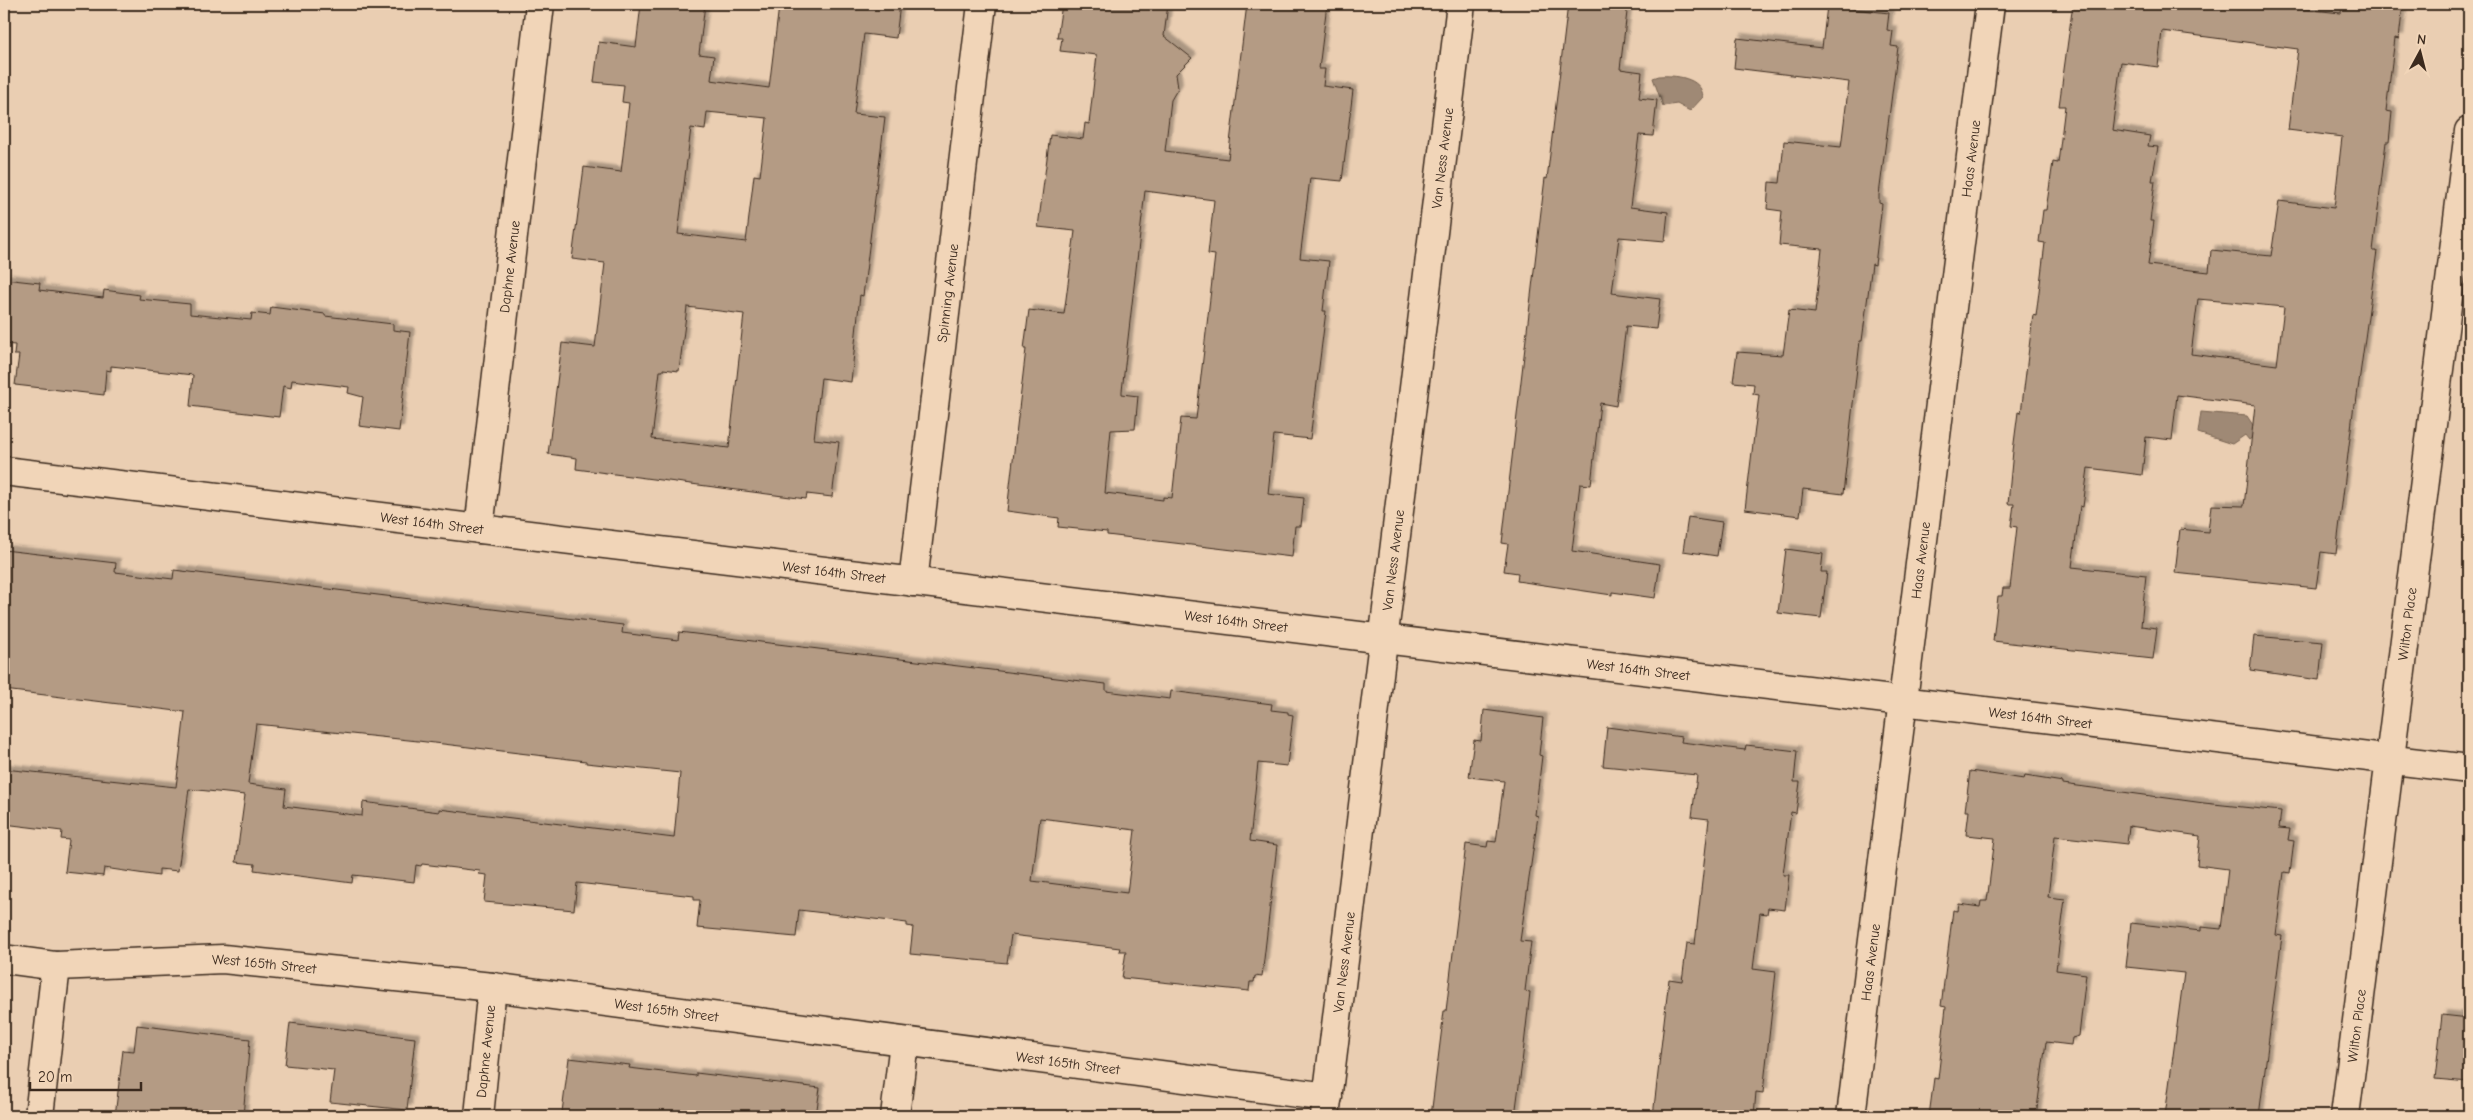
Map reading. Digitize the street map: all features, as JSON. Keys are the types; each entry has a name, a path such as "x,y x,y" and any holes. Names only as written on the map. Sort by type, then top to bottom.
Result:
{"street":[{"name":"Daphne Avenue","path":"480,529 540,4"},
{"name":"Spinning Avenue","path":"912,582 982,4"},
{"name":"Van Ness Avenue","path":"1327,1107 1461,4"},
{"name":"Haas Avenue","path":"1851,1116 1990,4"},
{"name":"Wilton Place","path":"2345,1116 2469,131"},
{"name":"West 164th Street","path":"4,471 2469,769"},
{"name":"West 165th Street","path":"4,960 56,966 223,959 492,986 904,1042 1327,1107"},
{"path":"39,1116 56,966"},
{"name":"Daphne Avenue","path":"479,1116 492,986"},
{"path":"895,1116 904,1042"}],"shaded area":[{"path":"1659,76 1679,77 1693,81 1698,85 1703,97 1690,111 1677,104 1663,106 1653,78"},
{"path":"2201,412 2247,416 2258,433 2249,440 2245,435 2232,444 2198,433"}],"building":[{"path":"641,4 705,4 699,54 714,56 711,80 769,88 779,6 793,8 794,4 900,4 896,38 864,34 854,114 885,117 863,296 860,295 851,382 821,378 814,439 839,442 832,497 807,494 806,499 576,469 577,458 548,454 562,343 595,347 605,263 572,259 584,167 621,172 629,103 622,102 624,85 594,82 599,42 636,47","holes":["707,112 767,118 760,176 754,175 746,242 678,234 691,128 705,130","687,307 744,314 729,448 652,439 660,371 663,371 663,369 679,371"]},
{"path":"1062,4 1168,4 1164,36 1192,58 1176,74 1178,88 1171,100 1165,151 1228,159 1247,4 1327,4 1319,69 1325,69 1323,86 1353,90 1342,181 1310,178 1300,258 1329,261 1323,311 1326,311 1310,439 1274,435 1268,494 1304,498 1301,526 1295,526 1292,557 1107,535 1107,532 1058,527 1059,518 1007,511 1029,310 1064,314 1075,231 1038,227 1050,135 1083,139 1085,123 1089,124 1097,55 1060,51 1062,38 1057,38","holes":["1145,191 1214,200 1208,254 1215,255 1196,419 1181,418 1172,498 1163,497 1163,500 1105,493 1111,430 1135,429 1138,396 1122,394 1122,391"]},
{"path":"1568,4 1628,4 1620,69 1642,72 1639,98 1657,100 1653,136 1639,135 1630,207 1668,212 1665,241 1619,237 1612,293 1660,299 1656,329 1626,326 1616,406 1600,403 1591,485 1580,484 1572,551 1660,564 1655,598 1612,592 1612,595 1517,581 1518,573 1504,571 1508,544 1502,543 1545,178 1547,179"},
{"path":"2073,4 2256,4 2341,13 2342,4 2403,4 2399,39 2395,38 2386,111 2392,112 2389,142 2386,142 2373,251 2377,251 2356,404 2354,404 2336,554 2321,552 2316,588 2175,573 2180,529 2208,532 2211,505 2244,506 2255,405 2177,395 2172,440 2146,437 2142,475 2088,468 2083,507 2080,506 2072,567 2146,575 2141,626 2157,628 2153,659 1993,641 1998,596 2002,596 2003,588 2010,588 2017,527 2011,526 2014,504 2008,504 2013,451 2018,412 2021,413 2033,315 2036,316 2045,243 2039,242 2043,210 2046,210 2053,162 2058,163 2065,106 2059,106","holes":["2162,31 2298,49 2288,130 2342,137 2334,208 2279,201 2271,256 2211,250 2209,272 2148,265 2154,221 2150,221 2155,181 2152,181 2158,147 2148,146 2150,136 2112,130 2121,62 2158,67","2198,299 2284,307 2277,365 2191,354"]},
{"path":"1827,6 1889,13 1887,30 1893,31 1891,46 1898,47 1879,195 1879,203 1882,204 1875,265 1872,264 1862,341 1860,341 1843,494 1803,489 1800,516 1745,509 1759,395 1753,394 1754,384 1733,382 1737,352 1783,355 1789,310 1815,313 1822,249 1779,245 1782,211 1767,209 1769,182 1780,183 1784,141 1841,147 1849,82 1734,68 1737,38 1822,48"},
{"path":"4,279 40,283 39,290 103,298 104,290 140,295 139,299 190,304 190,314 251,320 252,313 270,315 271,307 393,324 393,330 410,332 399,431 359,426 363,397 348,393 349,387 292,380 291,388 283,386 279,417 190,406 193,375 111,366 111,371 106,370 104,395 15,385 19,355 14,355 15,345 4,344"},
{"path":"1688,517 1722,522 1717,556 1683,551"},
{"path":"1786,549 1823,554 1821,572 1827,572 1821,618 1778,613"},
{"path":"4,550 116,563 115,572 173,579 174,570 623,625 622,633 678,640 679,632 1106,684 1106,691 1170,699 1171,691 1272,704 1271,710 1288,712 1288,714 1293,715 1287,766 1258,763 1250,841 1277,845 1262,977 1255,976 1254,982 1250,982 1249,991 1122,978 1126,951 1119,951 1120,948 1011,935 1007,963 910,954 913,927 907,926 907,923 799,910 796,937 697,928 700,900 694,900 694,896 577,883 574,910 484,902 487,875 479,874 480,871 422,864 421,866 416,865 414,882 353,875 352,883 254,870 255,864 236,862 245,795 189,789 178,871 159,869 159,876 104,868 103,876 65,872 69,840 61,839 62,831 4,824 4,769 176,787 185,712 4,690","holes":["256,724 418,741 680,773 674,838 439,809 439,812 363,802 362,816 284,806 286,789 248,784","1040,818 1135,830 1127,893 1032,881"]},
{"path":"2254,636 2323,642 2319,680 2250,670"},
{"path":"1484,710 1543,718 1539,755 1542,756 1535,815 1538,816 1520,941 1531,942 1525,991 1530,992 1522,1063 1515,1116 1431,1116 1466,844 1487,847 1488,841 1496,842 1504,781 1469,777 1474,740 1481,741"},
{"path":"1607,727 1682,737 1681,742 1745,750 1746,745 1797,751 1794,782 1800,782 1796,813 1791,812 1783,875 1789,875 1785,910 1768,908 1767,914 1760,913 1753,969 1776,972 1763,1093 1756,1092 1754,1116 1653,1116 1669,979 1682,981 1687,943 1695,944 1709,819 1692,817 1697,775 1603,766"},
{"path":"1970,771 2024,779 2025,776 2063,782 2063,784 2204,803 2281,811 2279,828 2290,829 2288,840 2294,841 2290,873 2284,872 2276,935 2282,936 2259,1116 2165,1116 2184,973 2126,967 2131,923 2201,931 2201,927 2221,929 2228,869 2197,865 2200,836 2129,826 2127,844 2055,836 2048,897 2065,899 2056,970 2086,974 2079,1036 2072,1038 2071,1045 2046,1042 2036,1116 1929,1116 1934,1078 1938,1079 1946,1007 1941,1006 1953,910 1958,911 1959,904 1980,907 1981,901 1987,901 1995,838 1966,835 1969,811 1965,811"},
{"path":"2442,1015 2469,1018 2469,1082 2435,1079"},
{"path":"290,1023 415,1038 407,1110 330,1102 334,1070 285,1065"},
{"path":"137,1025 250,1039 243,1116 115,1116 123,1050 134,1051"},
{"path":"569,1058 630,1065 629,1068 696,1076 696,1073 820,1088 816,1116 593,1116 562,1112"}]}
